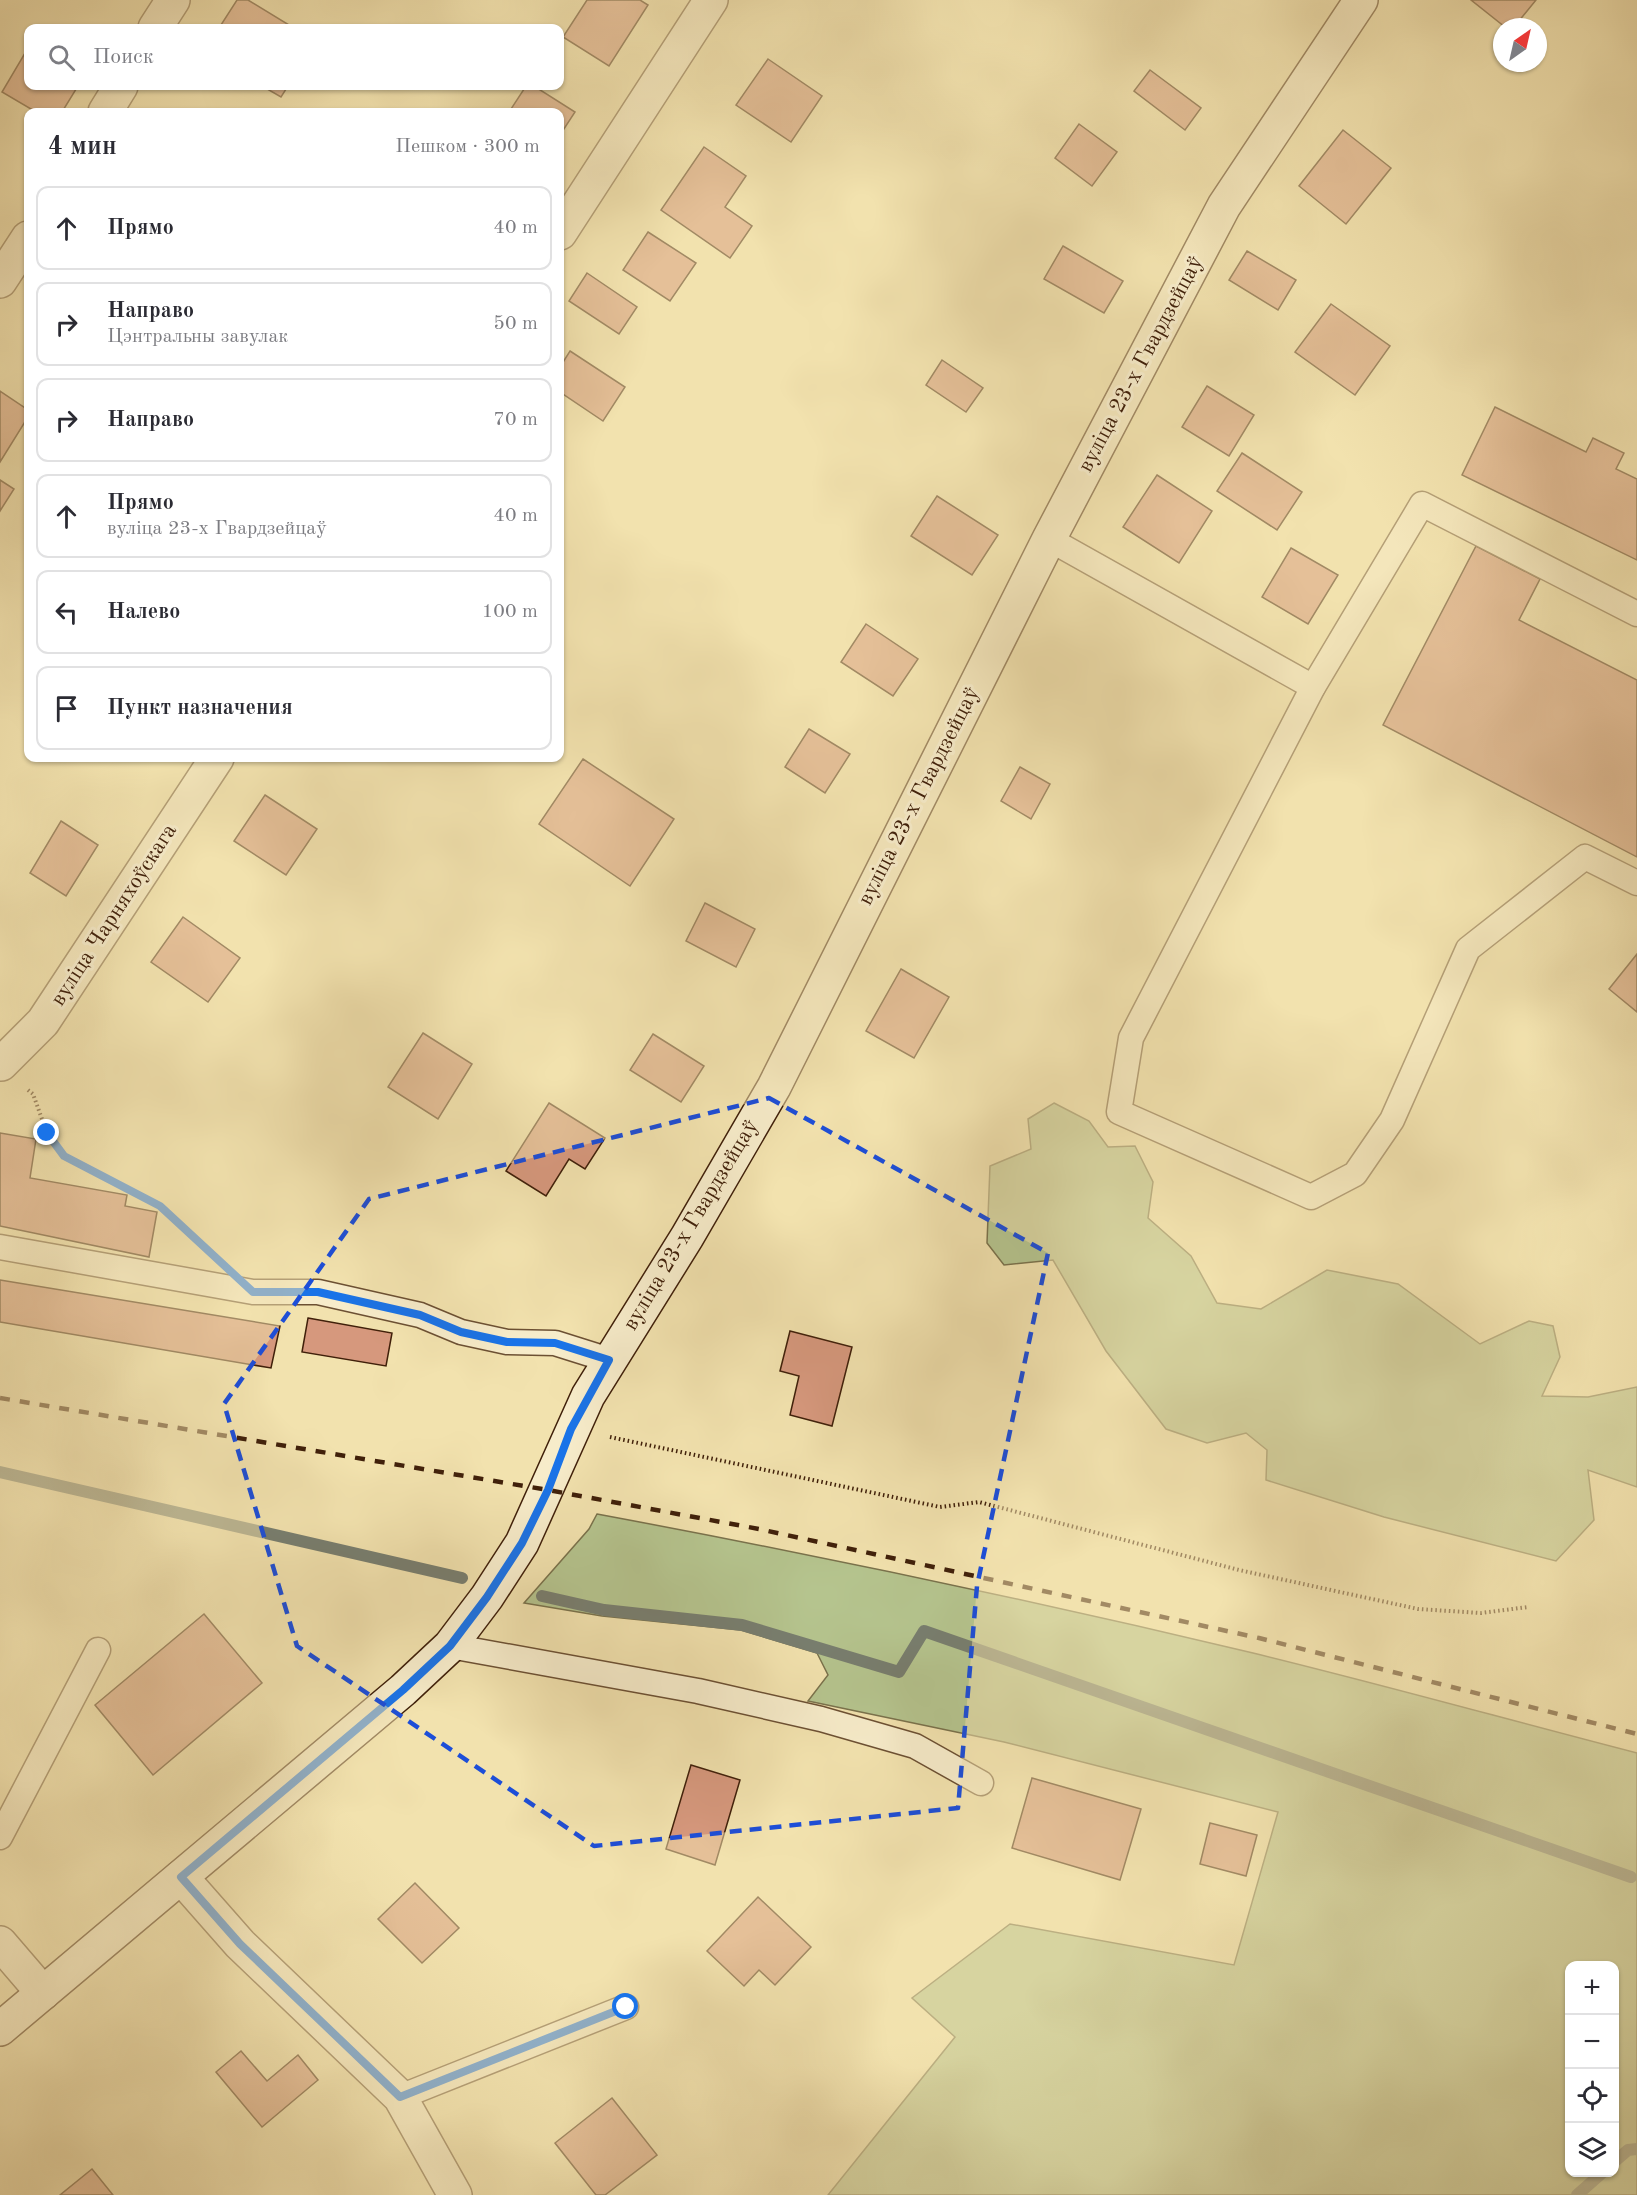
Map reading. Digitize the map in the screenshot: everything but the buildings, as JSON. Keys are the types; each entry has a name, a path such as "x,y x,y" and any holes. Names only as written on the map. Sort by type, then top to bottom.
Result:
{"street":[{"path":"158,24 173,0"},
{"path":"564,227 711,0"},
{"name":"вуліца 23-х Гвардзейцаў","path":"0,2029 403,1690 450,1646 487,1597 522,1543 548,1490 571,1429 609,1360 687,1236 774,1087 1049,539 1224,206 1361,0"},
{"path":"107,108 119,90"},
{"path":"0,281 24,244"},
{"name":"вуліца Чарняхоўскага","path":"1,1064 43,1022 214,762"},
{"path":"181,1877 240,1944 400,2097 456,2195"},
{"path":"0,1942 43,1993"}],"lane":[{"path":"1637,615 1422,504 1313,687 1131,1038 1119,1112 1311,1197 1355,1174 1392,1120 1468,949 1585,857 1637,883"},
{"path":"1049,539 1313,687"},
{"path":"0,1247 253,1292 318,1292 420,1315 472,1334 507,1342 555,1343 609,1360"},
{"path":"450,1646 698,1690 821,1719 915,1746 981,1783"},
{"path":"0,1837 98,1650"},
{"path":"400,2097 626,2007"}],"path":[{"path":"1,1064 33,1094 47,1133 64,1156 160,1206 211,1253"},
{"path":"571,1429 775,1470 940,1507 979,1502 1239,1570 1418,1609 1481,1613 1528,1607"}],"highlighted area":[{"path":"769,1098 1048,1253 977,1586 958,1808 594,1846 297,1646 224,1404 369,1199"}],"green space":[{"path":"1054,1103 1089,1121 1108,1147 1135,1146 1153,1182 1148,1218 1191,1256 1217,1303 1261,1309 1327,1270 1398,1284 1480,1344 1529,1321 1553,1326 1560,1357 1542,1396 1588,1397 1637,1387 1637,1487 1588,1470 1594,1520 1556,1561 1384,1517 1266,1480 1267,1450 1246,1433 1207,1443 1166,1429 1106,1351 1053,1260 1004,1265 987,1243 990,1166 1031,1149 1028,1119"},
{"path":"597,1514 926,1579 1089,1615 1253,1653 1637,1753 1637,2195 828,2195 955,2037 912,1998 1010,1924 1234,1965 1278,1812 1004,1742 808,1701 828,1675 817,1653 741,1630 602,1616 524,1603 589,1529"}],"waterway":[{"path":"0,1472 462,1578"},
{"path":"542,1596 604,1610 742,1625 899,1672 924,1631 1631,1877"},
{"path":"1619,2158 1628,2150 1637,2149"},
{"path":"1577,2195 1597,2177"}],"railway":[{"path":"0,1398 548,1490 759,1529 1259,1638 1637,1734"}],"route":[{"path":"47,1133 64,1156 160,1206 253,1292 318,1292 420,1315 461,1332 507,1342 555,1343 609,1360 571,1429 548,1490 522,1543 487,1597 450,1646 403,1690 181,1877 240,1944 400,2097 626,2007"}]}
